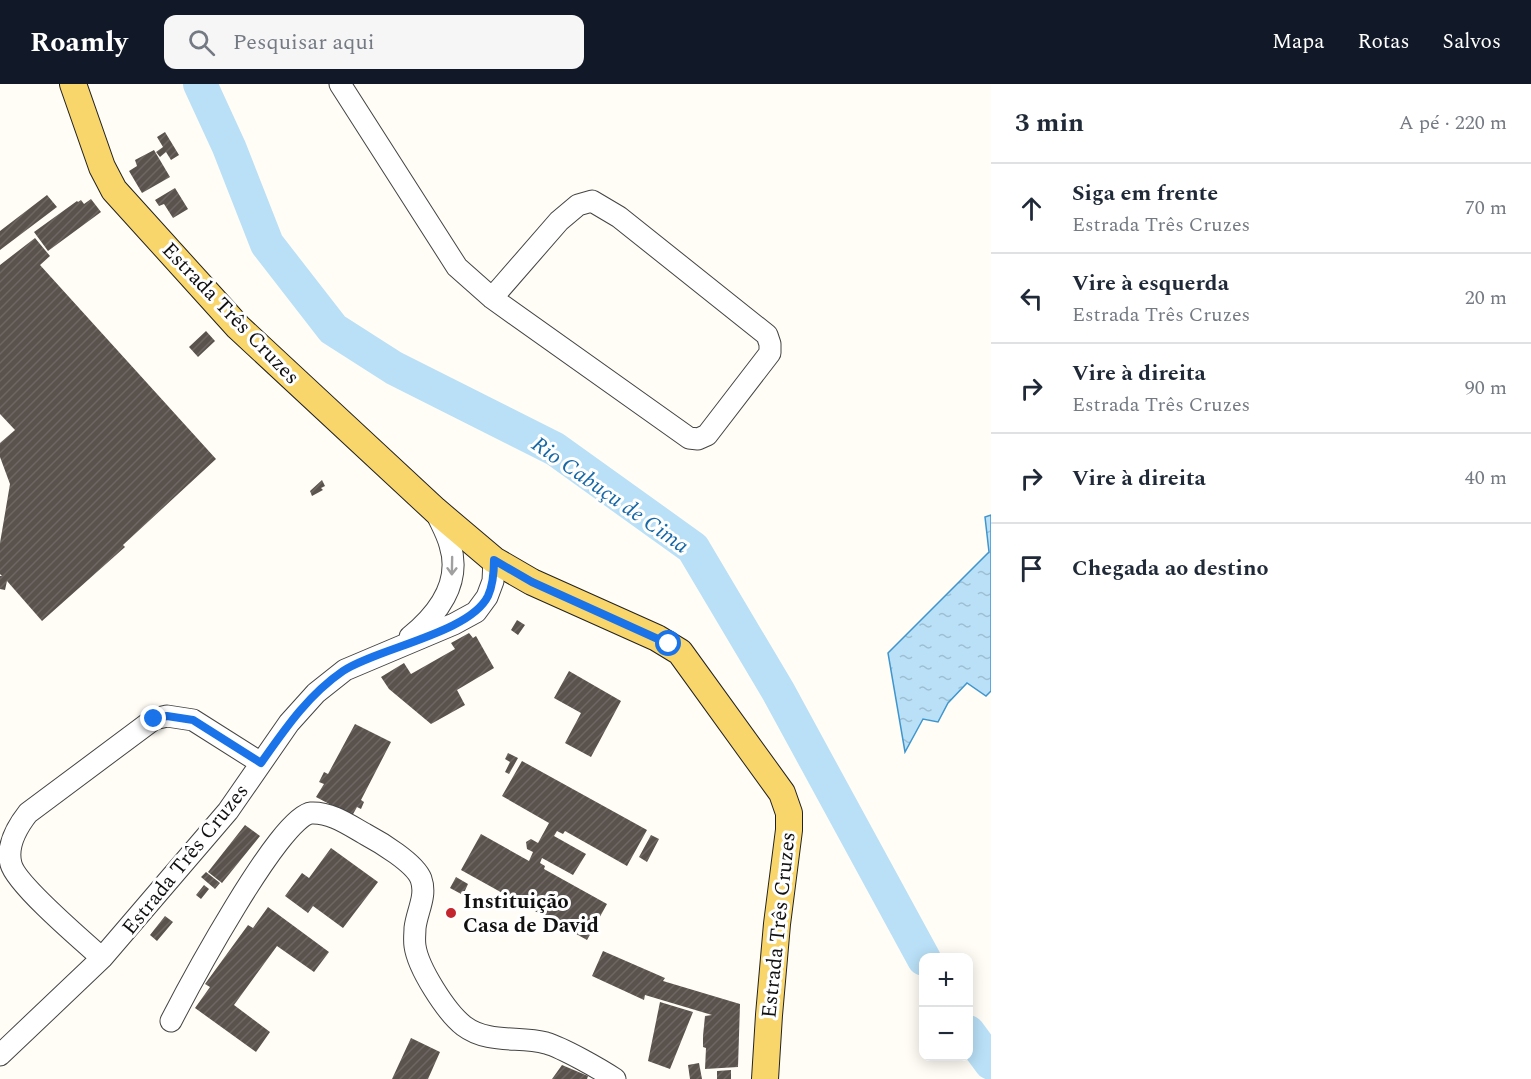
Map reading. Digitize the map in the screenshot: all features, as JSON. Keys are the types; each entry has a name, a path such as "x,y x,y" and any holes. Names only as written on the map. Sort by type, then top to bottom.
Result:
{"main road":[{"name":"Estrada Três Cruzes","path":"73,84 102,167 114,190 237,327 435,510 494,560 532,582 657,638 680,652 782,793 789,813 789,830 777,924 765,1079"}],"street":[{"path":"340,84 457,267 492,298 689,438 698,439 707,435 770,353 767,335 619,217 592,201 578,205 559,221 492,298"},
{"name":"Estrada Três Cruzes","path":"398,647 425,625 441,606 450,584 453,566 451,546 435,510"},
{"name":"Estrada Três Cruzes","path":"0,1055 102,958 228,811 289,723 316,693 345,670 454,624 476,612 487,597 493,581 494,560"},
{"path":"102,958 28,889 12,868 9,856 18,825 28,813 154,719 181,717 193,720 261,763"},
{"path":"171,1021 209,950 251,881 296,820 310,813 331,816 380,842 416,870 421,880 423,896 416,926 415,946 433,990 463,1025 480,1035 504,1039 520,1038 549,1044 615,1079"}],"water":[{"path":"991,515 991,691 986,696 967,683 948,703 938,722 923,719 905,752 888,653 989,552 985,517"}],"building":[{"path":"165,132 179,155 171,160 166,152 160,157 156,152 163,147 157,137"},
{"path":"154,150 170,177 142,193 129,171 137,166 135,160"},
{"path":"175,188 188,209 173,218 164,204 159,206 155,200"},
{"path":"47,195 57,207 0,250 0,231"},
{"path":"91,199 101,212 48,251 34,232 77,201 81,200 84,204"},
{"path":"35,238 50,256 40,265 216,459 123,545 125,547 42,621 7,581 5,590 0,589 0,576 2,576 0,574 0,543 10,484 0,457 0,443 15,430 0,414 0,265"},
{"path":"206,331 215,341 198,357 189,347"},
{"path":"322,480 325,486 321,488 323,490 312,496 310,491"},
{"path":"517,620 525,625 518,635 511,630"},
{"path":"469,633 473,638 476,636 494,668 457,690 465,705 431,724 389,689 381,677 404,663 411,674 455,649 451,643"},
{"path":"569,671 621,701 591,757 565,743 581,713 554,698"},
{"path":"355,724 391,742 361,800 364,802 361,809 357,807 352,816 316,797 324,784 319,782 324,772 328,774"},
{"path":"508,753 518,758 509,774 505,772 510,762 505,759"},
{"path":"522,761 647,830 627,866 565,831 563,834 557,831 554,836 586,854 573,875 542,858 540,863 545,866 544,869 607,904 587,940 461,870 481,834 529,861 533,852 527,849 526,842 531,839 538,843 549,823 502,796"},
{"path":"245,825 260,836 222,883 208,872"},
{"path":"651,835 659,839 647,862 639,857"},
{"path":"331,848 378,882 343,928 313,906 308,913 285,896 302,873 309,878"},
{"path":"206,872 220,883 215,889 201,877"},
{"path":"456,877 468,884 463,895 450,888"},
{"path":"204,885 209,889 201,899 196,895"},
{"path":"268,907 329,952 314,972 277,946 234,1005 270,1032 256,1052 195,1008 210,987 205,984 248,925 253,928"},
{"path":"165,916 173,922 157,941 150,935"},
{"path":"603,951 665,978 663,981 740,1004 738,1067 705,1069 706,1048 703,1047 703,1036 705,1016 712,1015 645,995 644,1000 592,976"},
{"path":"660,1002 693,1012 670,1069 648,1061"},
{"path":"411,1038 440,1052 428,1079 392,1079"},
{"path":"699,1063 702,1079 690,1079 688,1065"},
{"path":"562,1065 588,1076 587,1079 552,1079"},
{"path":"731,1070 731,1079 717,1079 717,1071"}],"waterway":[{"name":"Rio Cabuçu de Cima","path":"200,84 229,147 267,244 333,329 394,368 555,449 693,548 778,691 921,953"},
{"name":"Rio Cabuçu de Cima","path":"973,1039 991,1063"}],"place":[{"name":"Instituição Casa de David","path":"451,913"}],"route":[{"path":"154,719 167,716 193,720 261,763 289,723 316,693 345,670 454,624 476,612 487,597 493,581 494,560 532,582 669,644"}]}
